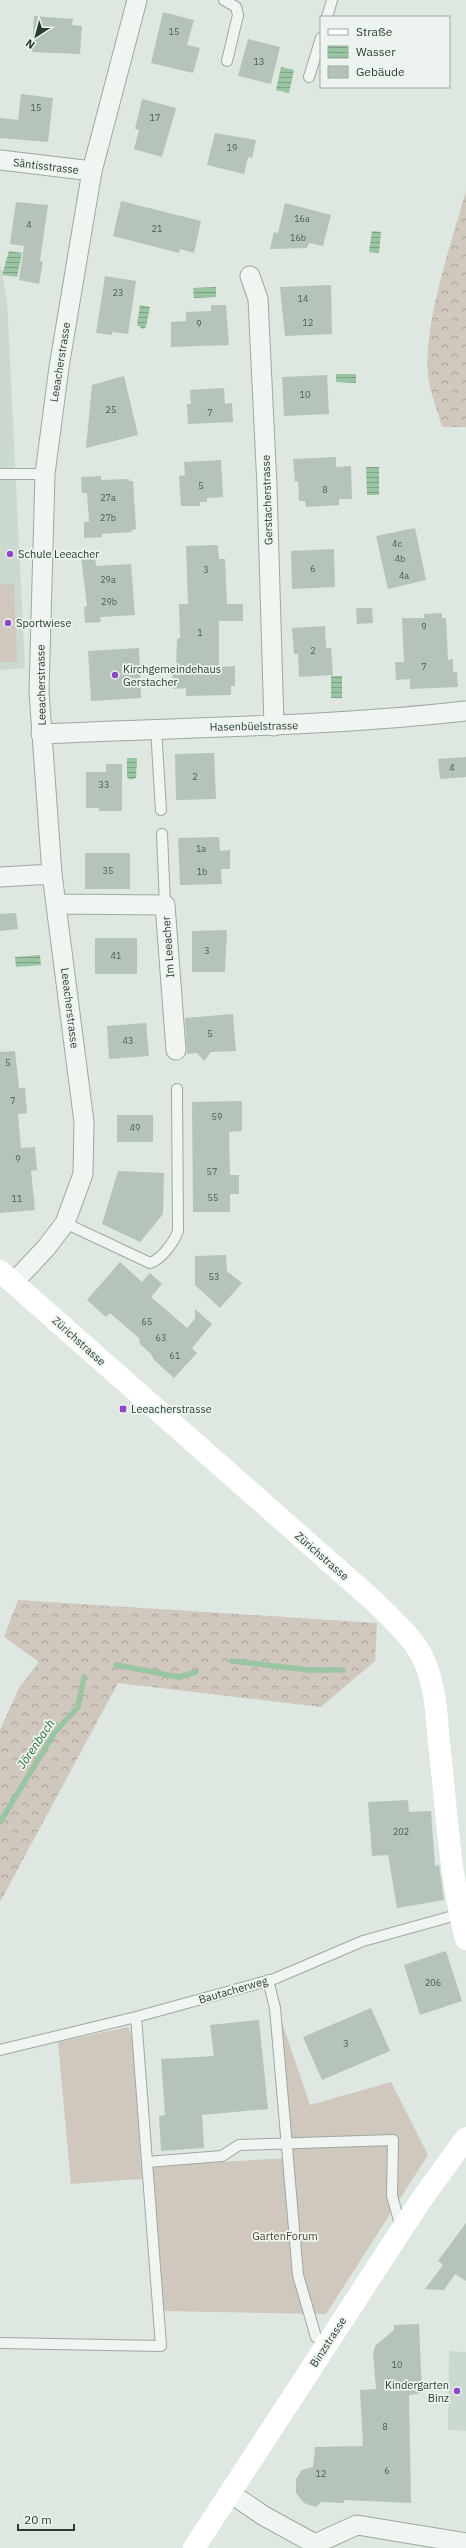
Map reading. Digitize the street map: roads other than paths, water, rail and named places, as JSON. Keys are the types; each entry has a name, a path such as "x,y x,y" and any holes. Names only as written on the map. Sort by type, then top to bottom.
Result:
{"main road":[{"name":"Zürichstrasse","path":"7,1277 375,1602 398,1624 417,1647 433,1682 463,1924"},
{"name":"Binzstrasse","path":"194,2548 401,2230 466,2138"}],"street":[{"name":"Leeacherstrasse","path":"7,1277 46,1248 65,1223 83,1174 84,1122 52,874 46,768 41,734 39,692 45,474 55,394 92,172 137,0"},
{"name":"Säntisstrasse","path":"0,160 92,172"},
{"name":"Gerstacherstrasse","path":"250,276 258,299 267,487 274,726"},
{"name":"Hasenbüelstrasse","path":"41,734 156,728 274,726 383,720 466,711"},
{"path":"0,877 52,874"},
{"name":"Im Leeacher","path":"57,904 165,905 176,1050"},
{"path":"230,2493 264,2516 315,2546 357,2525 466,2543"}],"lane":[{"path":"224,0 236,7 238,15 227,61"},
{"path":"327,16 332,0"},
{"path":"309,77 320,41"},
{"path":"0,474 45,474"},
{"path":"156,728 160,810"},
{"path":"162,834 165,905"},
{"path":"65,1223 150,1263 156,1261 176,1238 178,1231 177,1089"},
{"name":"Bautacherweg","path":"0,2050 136,2017 268,1980 363,1941 463,1924"},
{"path":"268,1980 275,2008 298,2274 316,2337 325,2345"},
{"path":"0,2343 161,2346 136,2017"},
{"path":"147,2162 222,2156 239,2145 393,2140 392,2196 401,2230"}],"water":[{"path":"281,67 294,70 289,93 276,90"},
{"path":"372,231 381,232 379,253 369,252"},
{"path":"9,251 22,253 17,277 2,275"},
{"path":"216,287 216,297 194,298 193,288"},
{"path":"140,305 150,307 146,327 143,329 137,325"},
{"path":"336,374 356,374 356,383 336,382"},
{"path":"366,467 379,467 379,495 367,495"},
{"path":"331,676 342,676 342,698 331,698"},
{"path":"127,758 137,758 136,778 130,780 127,777"},
{"path":"40,955 41,965 16,967 15,957"}],"waterway":[{"name":"Jörenbach","path":"232,1661 309,1670 343,1670"},
{"name":"Jörenbach","path":"116,1665 179,1677 196,1672"},
{"name":"Jörenbach","path":"0,1822 55,1732 78,1707 84,1677"}],"place":[{"name":"Schule Leeacher","path":"10,554"},
{"name":"Sportwiese","path":"8,623"},
{"name":"Kirchgemeindehaus Gerstacher","path":"115,675"},
{"name":"Leeacherstrasse","path":"123,1409"},
{"name":"Kindergarten Binz","path":"457,2391"}],"park label":[{"name":"GartenForum","path":"285,2236"}]}
